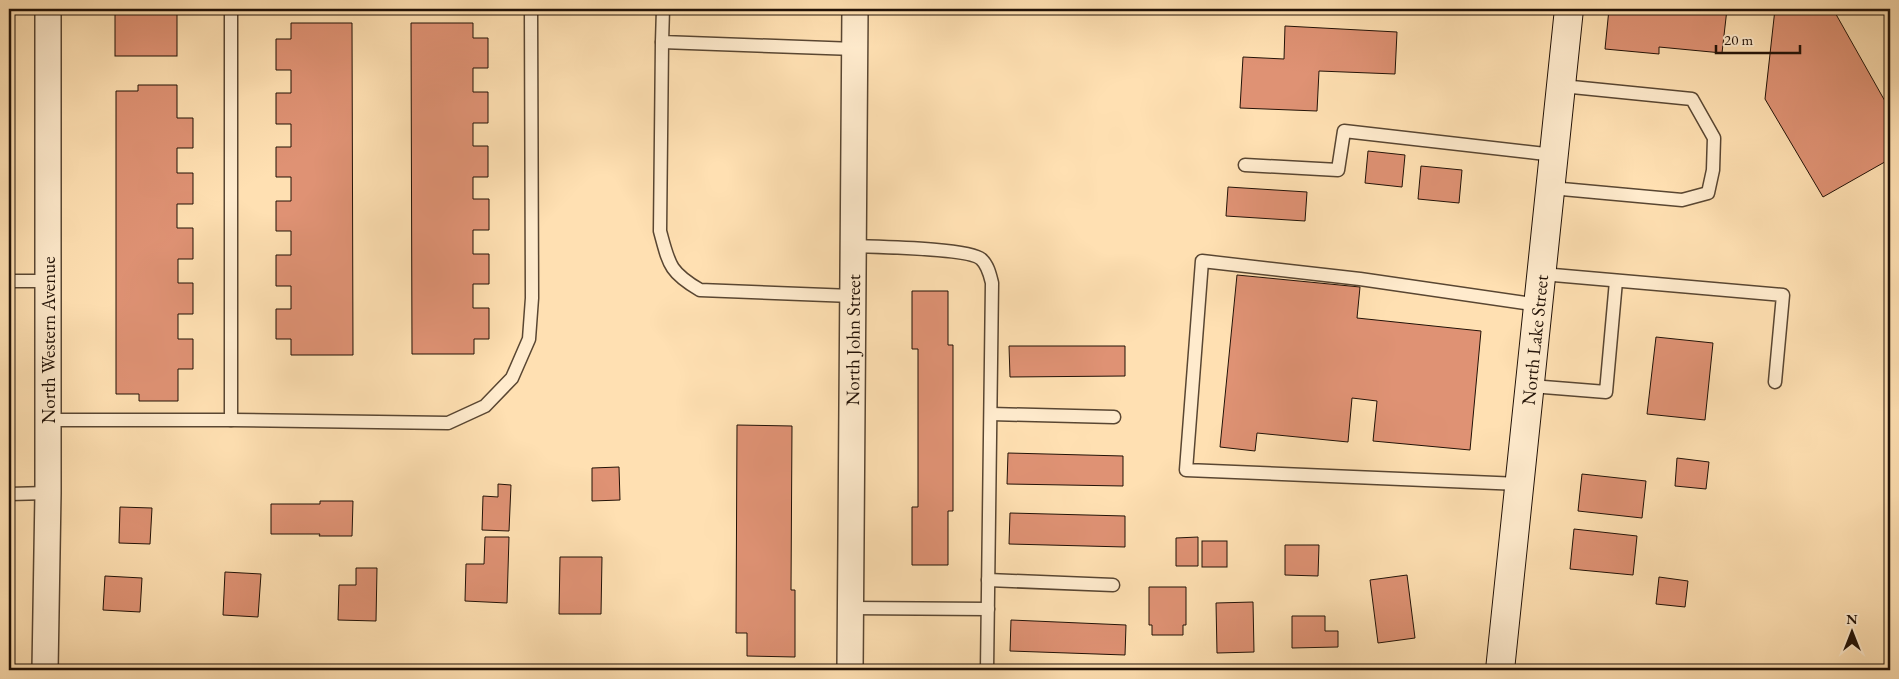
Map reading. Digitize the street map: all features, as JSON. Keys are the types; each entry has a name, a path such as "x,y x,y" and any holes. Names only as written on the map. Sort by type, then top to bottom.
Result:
{"main road":[{"name":"North Lake Street","path":"1500,670 1569,9"}],"street":[{"name":"North Western Avenue","path":"45,670 48,494 48,9"},
{"name":"North John Street","path":"850,670 855,9"}],"lane":[{"path":"231,9 231,420"},
{"path":"48,420 448,423 485,406 512,378 528,339 532,298 531,9"},
{"path":"663,9 660,231 668,261 680,279 700,290 852,296"},
{"path":"662,42 855,49"},
{"path":"1551,188 1682,200 1708,193 1713,170 1714,138 1692,99 1562,86"},
{"path":"1245,165 1338,170 1344,131 1554,155"},
{"path":"854,246 960,252 980,258 988,270 992,283 987,670"},
{"path":"1520,484 1186,470 1202,261 1360,279 1539,305"},
{"path":"1542,274 1782,296 1775,382"},
{"path":"9,281 48,281"},
{"path":"1531,386 1606,392 1616,281"},
{"path":"991,414 1114,417"},
{"path":"9,494 48,494"},
{"path":"988,580 1113,585"},
{"path":"850,608 988,609"}],"building":[{"path":"1609,9 1727,9 1722,53 1659,47 1659,54 1605,49"},
{"path":"1775,9 1833,9 1890,110 1890,159 1823,197 1765,99"},
{"path":"115,12 177,12 177,56 115,56"},
{"path":"291,23 352,23 353,355 291,355 291,339 276,339 276,309 291,309 291,286 276,286 276,255 291,255 291,231 276,231 276,201 291,201 291,177 276,177 276,147 291,147 291,124 276,124 276,93 291,93 291,70 276,70 276,39 291,39"},
{"path":"411,23 473,23 473,38 488,38 488,68 473,68 473,92 488,92 488,123 473,123 473,146 488,146 488,177 473,177 473,199 489,199 489,230 473,230 473,254 489,254 489,284 473,284 473,308 489,308 489,339 474,339 474,354 412,354"},
{"path":"1285,26 1397,32 1395,74 1319,71 1317,111 1240,108 1243,57 1284,59"},
{"path":"138,85 177,85 177,118 193,118 193,148 177,148 177,173 193,173 193,204 177,204 177,228 193,228 193,259 178,259 178,283 193,283 193,314 178,314 178,339 193,339 193,369 178,369 178,401 139,401 139,394 116,394 116,91 138,91"},
{"path":"1368,151 1405,155 1402,187 1365,183"},
{"path":"1421,166 1462,170 1459,203 1418,199"},
{"path":"1228,187 1307,192 1305,221 1226,216"},
{"path":"1237,275 1360,287 1357,318 1481,331 1470,450 1373,441 1377,401 1352,398 1348,442 1257,433 1255,451 1220,447"},
{"path":"912,291 948,291 948,345 953,345 953,511 948,511 948,565 912,565 912,507 918,507 918,349 912,349"},
{"path":"1656,337 1713,343 1705,420 1647,414"},
{"path":"1009,346 1125,346 1125,376 1010,377"},
{"path":"737,425 792,426 791,590 795,590 795,657 747,656 747,633 736,633"},
{"path":"1008,453 1123,456 1123,486 1007,484"},
{"path":"1677,458 1709,462 1706,489 1675,486"},
{"path":"619,467 620,500 592,501 592,468"},
{"path":"1582,474 1646,481 1642,518 1578,511"},
{"path":"498,484 511,485 509,531 482,530 483,496 498,497"},
{"path":"320,501 353,501 352,536 271,534 271,504 320,504"},
{"path":"120,507 152,508 150,544 119,543"},
{"path":"1010,513 1125,516 1125,547 1009,544"},
{"path":"1574,529 1637,536 1633,575 1570,569"},
{"path":"485,537 509,537 507,603 465,601 466,564 484,564"},
{"path":"1198,537 1198,566 1176,566 1176,538"},
{"path":"1202,541 1227,541 1227,567 1202,567"},
{"path":"1285,545 1319,545 1318,576 1285,575"},
{"path":"560,557 602,557 601,614 559,614"},
{"path":"356,568 377,568 376,621 338,620 339,585 356,585"},
{"path":"225,572 261,574 258,617 223,615"},
{"path":"1407,575 1415,638 1378,643 1370,580"},
{"path":"105,576 142,578 140,612 103,610"},
{"path":"1659,577 1688,581 1685,607 1656,604"},
{"path":"1149,587 1186,587 1186,625 1183,625 1183,635 1152,635 1152,625 1149,625"},
{"path":"1253,602 1254,652 1217,653 1216,603"},
{"path":"1292,616 1325,616 1325,631 1338,631 1338,647 1292,648"},
{"path":"1011,620 1126,625 1125,655 1010,651"}]}
